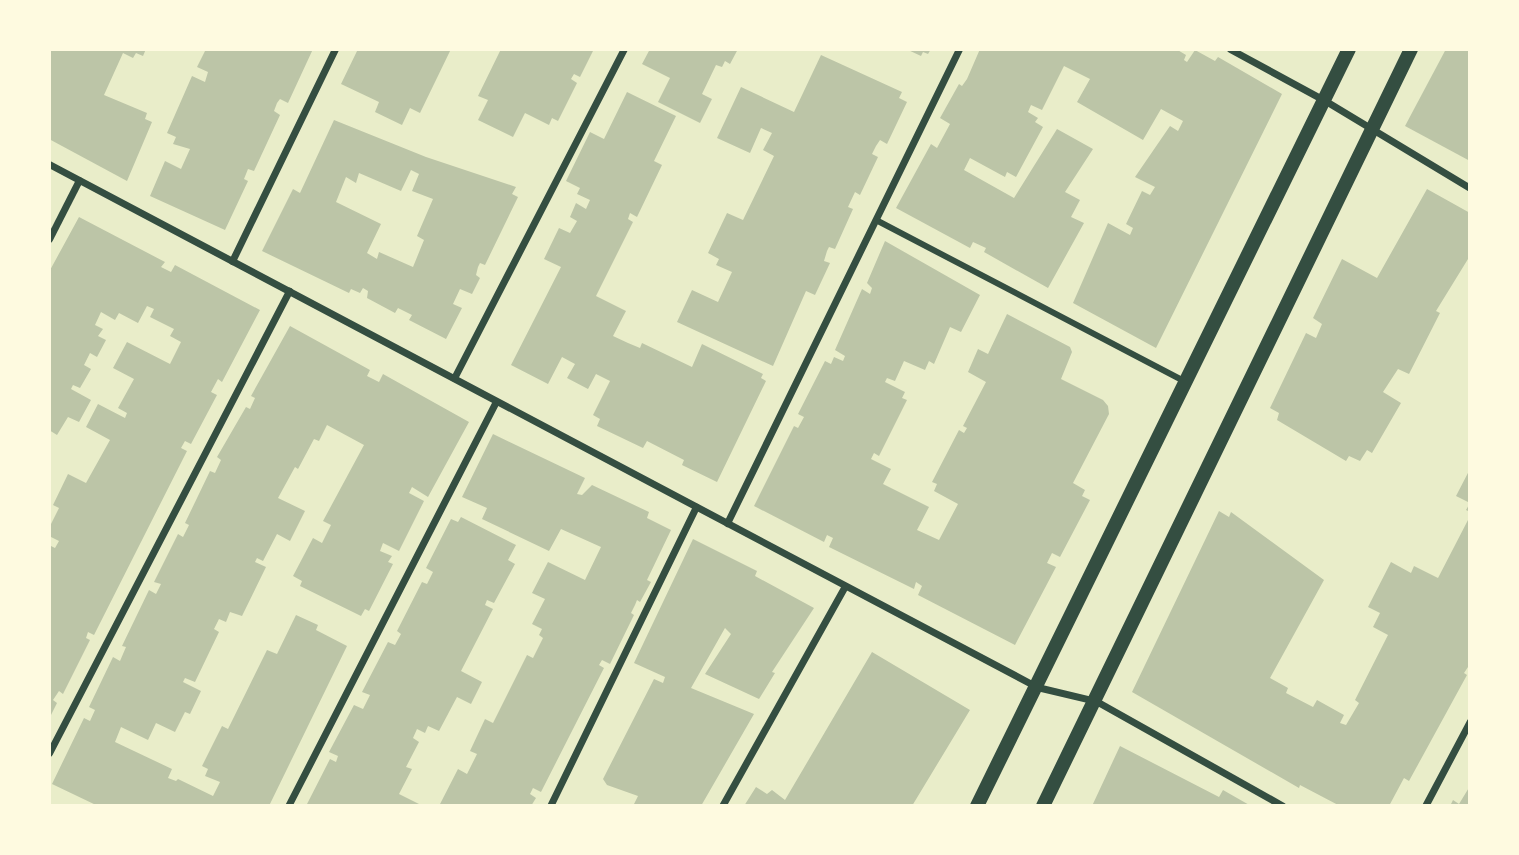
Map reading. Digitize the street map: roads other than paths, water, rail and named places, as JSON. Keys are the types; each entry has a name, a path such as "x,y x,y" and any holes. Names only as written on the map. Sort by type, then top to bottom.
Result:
{"main road":[{"path":"977,806 1349,49"},
{"path":"1043,806 1411,49"}],"street":[{"path":"232,261 335,49"},
{"path":"454,378 624,49"},
{"path":"727,523 960,49"},
{"path":"1230,49 1324,100 1470,188"},
{"path":"49,164 1037,687 1096,701 1283,806"},
{"path":"49,239 79,180"},
{"path":"876,220 1184,382"},
{"path":"49,753 289,291"},
{"path":"288,806 496,401"},
{"path":"550,806 696,507"},
{"path":"722,806 845,586"},
{"path":"1425,806 1470,721"}]}
